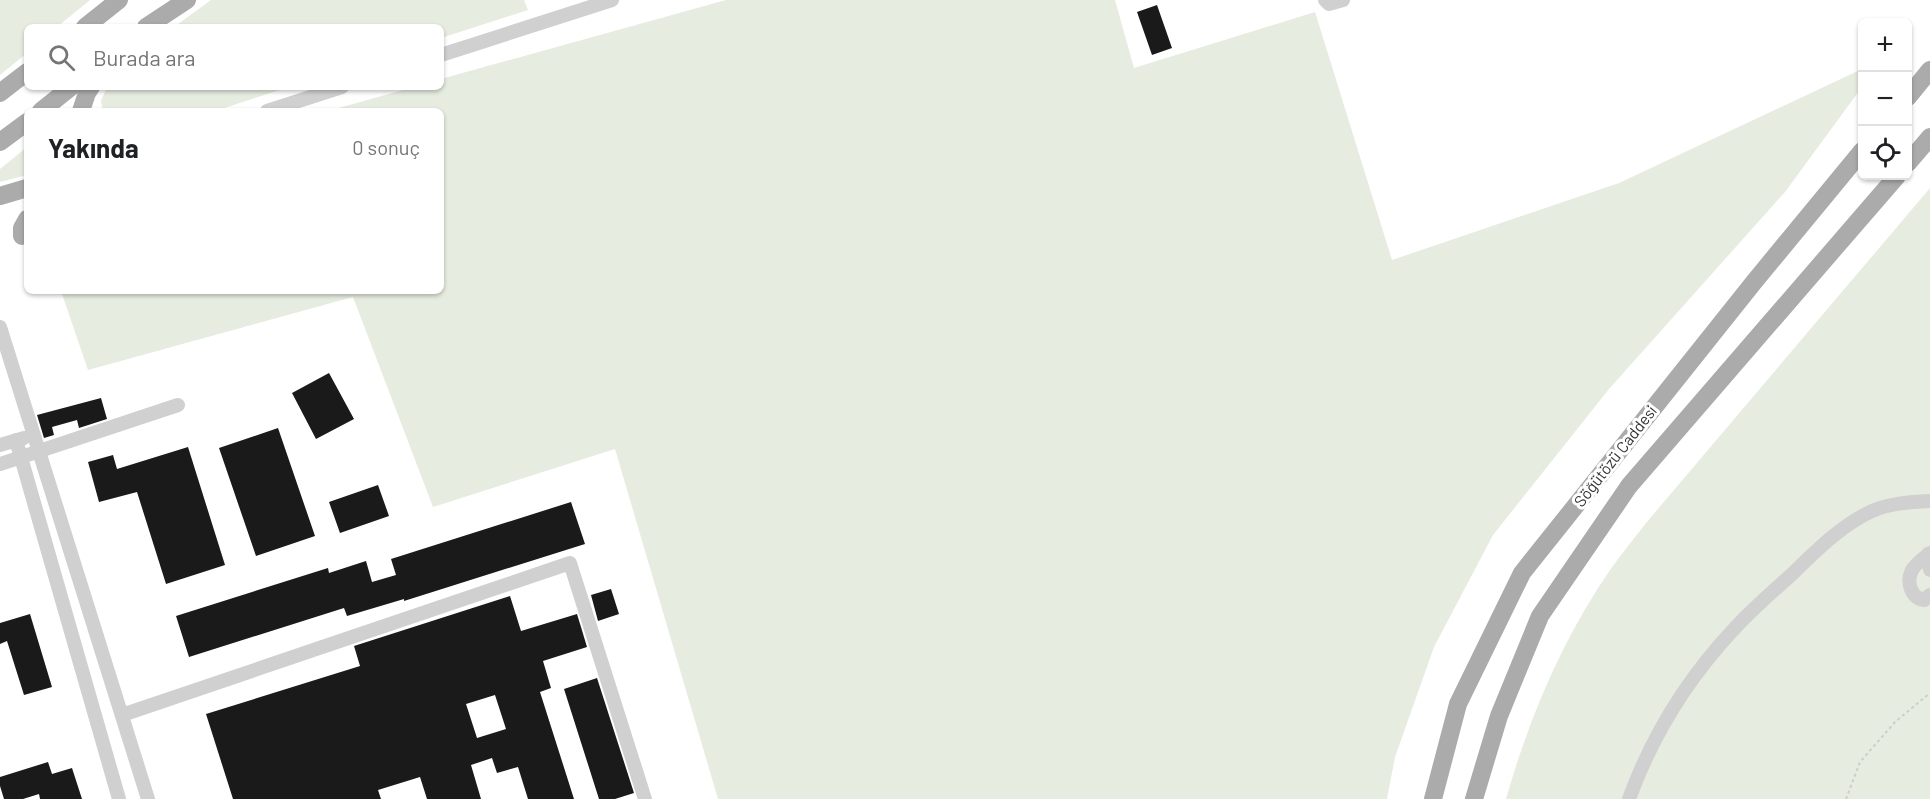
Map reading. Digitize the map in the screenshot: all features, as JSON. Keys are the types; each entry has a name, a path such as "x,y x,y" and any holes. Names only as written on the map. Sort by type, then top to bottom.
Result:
{"main road":[{"path":"89,24 118,0"},
{"path":"149,24 177,0"},
{"path":"150,24 187,0"},
{"path":"1912,92 1930,70"},
{"path":"0,93 24,74"},
{"path":"45,108 67,90"},
{"path":"82,108 90,90"},
{"path":"91,90 92,108"},
{"path":"0,142 24,125"},
{"path":"1912,158 1930,137"},
{"name":"Söğütözü Caddesi","path":"1433,799 1458,704 1522,573 1754,282 1858,157"},
{"name":"Söğütözü Caddesi","path":"1474,799 1499,716 1540,616 1546,607 1629,486 1894,180"},
{"path":"0,196 24,189"}],"street":[{"path":"444,54 612,0"},
{"path":"1325,0 1329,4 1343,0"},
{"path":"276,108 333,90"},
{"path":"0,327 148,799"},
{"path":"0,465 178,405"},
{"path":"0,445 33,435"},
{"path":"16,440 119,799"},
{"path":"1629,799 1641,768 1668,716 1700,669 1734,629 1822,545 1859,518 1885,506 1930,501"},
{"path":"1929,554 1930,570"},
{"path":"1929,554 1912,571 1910,587 1918,600 1924,600 1930,595"},
{"path":"122,715 570,563 645,799"}],"path":[{"path":"1846,799 1860,762 1895,722 1930,693"}],"shaded area":[{"path":"0,0 90,0 61,24 24,24 24,55 0,75"},
{"path":"211,0 524,0 528,10 444,37 444,24 178,24"},
{"path":"726,0 1115,0 1134,68 1315,12 1392,260 1619,183 1858,71 1858,92 1785,192 1609,389 1493,535 1434,647 1395,757 1387,799 718,799 615,449 433,507 353,297 88,370 62,294 444,294 444,108 339,108 403,90 444,90 444,78"},
{"path":"106,90 280,90 224,108 102,108 101,101"},
{"path":"24,149 24,176 0,182 0,169"},
{"path":"1930,188 1930,799 1506,799 1525,739 1549,680 1577,624 1610,570 1646,523"}],"building":[{"path":"1157,5 1172,48 1152,55 1137,12"},
{"path":"329,373 354,419 316,439 292,393"},
{"path":"101,398 107,419 79,428 77,420 52,427 54,435 44,438 37,415"},
{"path":"278,428 315,536 256,556 219,448"},
{"path":"188,447 225,565 166,584 137,492 99,502 88,462 113,455 117,469"},
{"path":"378,485 389,516 340,533 329,502"},
{"path":"571,502 585,544 404,601 404,599 347,616 344,608 189,657 176,616 328,568 329,573 366,561 372,582 396,575 391,559"},
{"path":"611,589 619,614 598,621 591,595"},
{"path":"510,596 521,631 577,614 587,647 543,661 551,688 540,692 574,799 528,799 518,767 497,773 492,758 471,765 481,799 427,799 420,777 378,790 381,799 233,799 206,714 360,666 354,646","holes":["495,695 506,729 477,738 466,704"]},
{"path":"30,614 52,687 24,695 7,641 0,644 0,623"},
{"path":"597,678 634,793 615,799 599,799 564,689"},
{"path":"48,762 52,774 72,768 82,799 40,799 39,794 23,799 4,799 0,777"}]}
